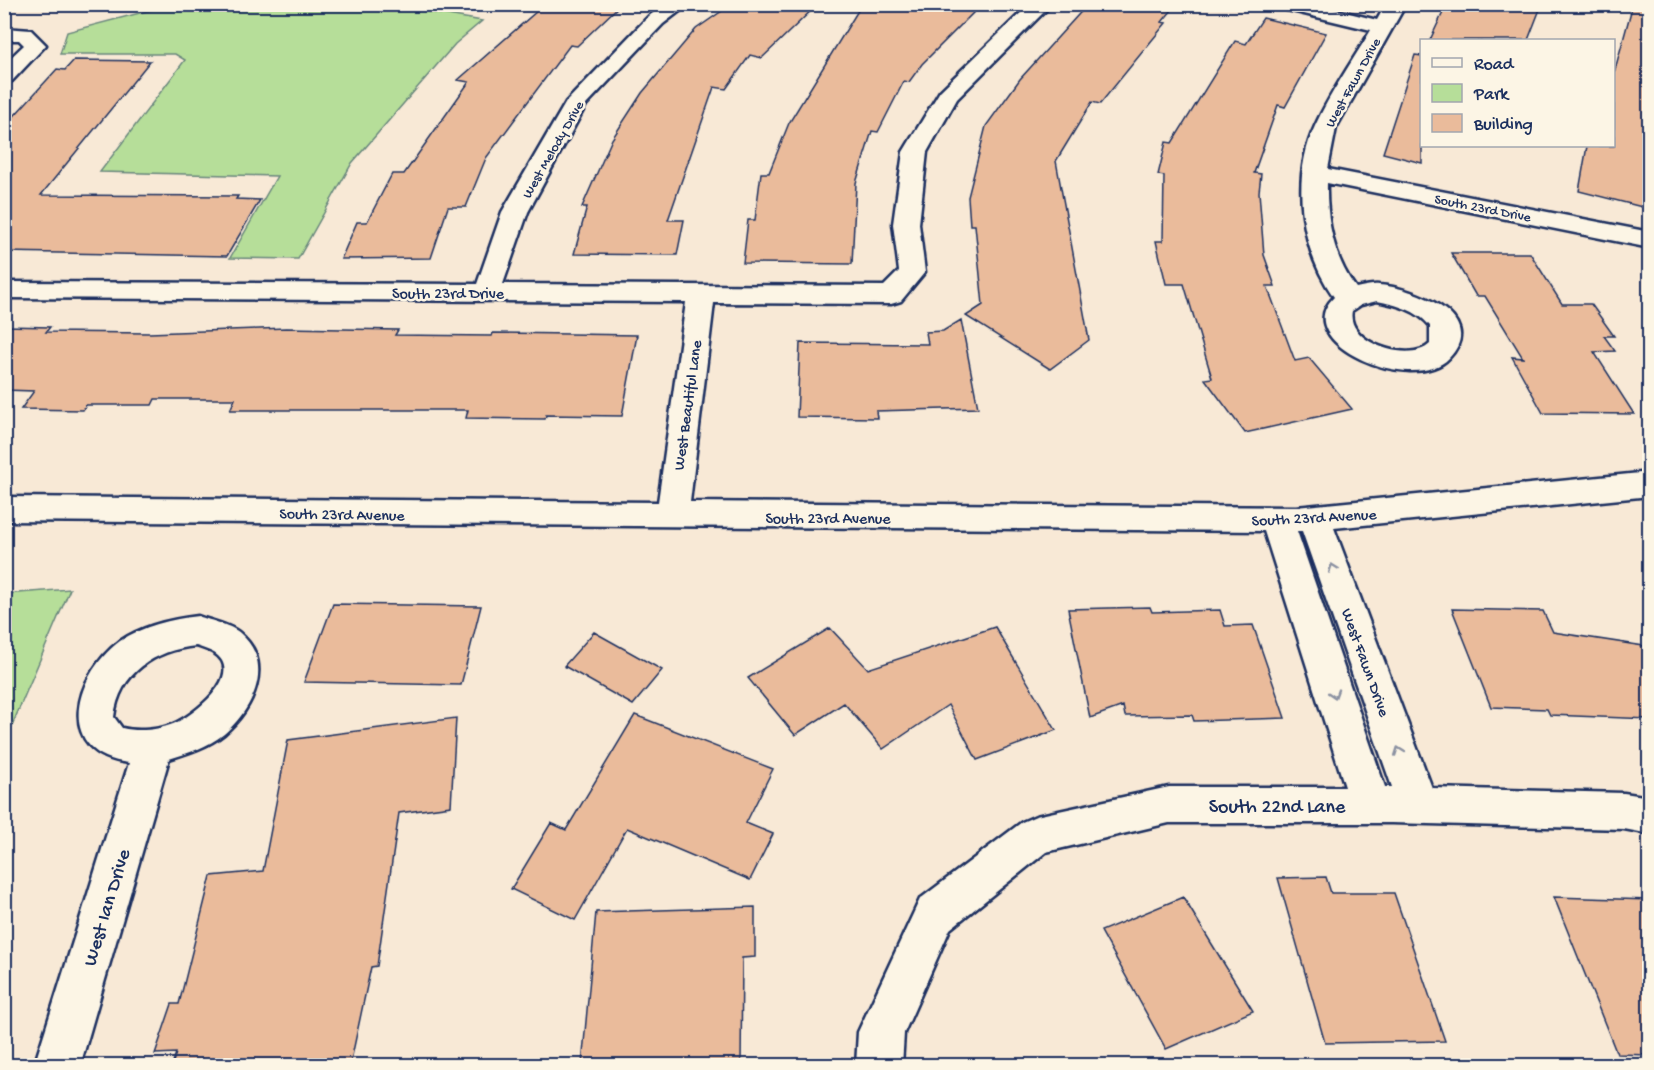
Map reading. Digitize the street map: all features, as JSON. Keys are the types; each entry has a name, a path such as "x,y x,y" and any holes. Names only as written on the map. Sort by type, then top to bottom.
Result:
{"street":[{"name":"West Melody Drive","path":"487,292 515,212 577,102 657,20 679,4"},
{"name":"South 23rd Drive","path":"4,290 891,295 912,272 906,224 915,152 948,96 1042,4"},
{"path":"1286,4 1383,27"},
{"name":"West Fawn Drive","path":"1349,298 1339,287 1323,256 1316,226 1316,174 1325,129 1396,4"},
{"path":"4,34 24,34 36,45 4,76"},
{"name":"South 23rd Drive","path":"1316,174 1650,240"},
{"name":"West Beautiful Lane","path":"672,516 701,294"},
{"name":"South 23rd Avenue","path":"4,509 1276,519 1314,518 1650,484"},
{"name":"West Fawn Drive","path":"1314,518 1419,806"},
{"path":"1276,519 1371,805"},
{"path":"1321,654 1365,654"},
{"name":"West Ian Drive","path":"57,1065 153,748"},
{"name":"South 22nd Lane","path":"879,1065 881,1032 935,914 1036,835 1169,805 1419,806 1624,812 1650,816"}],"green space":[{"path":"174,4 391,5 482,21 455,44 352,163 298,259 230,258 277,176 100,172 185,60 175,54 60,54 67,32"},
{"path":"70,589 5,742 5,594"}],"building":[{"path":"545,4 621,4 577,46 570,45 486,158 466,207 448,207 431,258 341,259 357,222 367,222 392,174 404,174 469,82 458,80"},
{"path":"732,4 818,4 762,58 750,55 726,89 714,87 668,220 684,220 677,255 574,254 587,207 582,207 612,139 642,93 696,29"},
{"path":"862,4 982,4 922,64 909,82 904,81 878,132 872,131 856,183 852,264 743,263 748,220 755,220 761,173 769,173 789,123"},
{"path":"1088,4 1177,4 1162,22 1166,23 1100,104 1092,102 1056,161 1089,340 1050,369 966,316 983,305 975,225 970,225 968,197 986,126 1020,79"},
{"path":"1447,4 1542,4 1528,39 1430,39"},
{"path":"1633,4 1650,4 1650,209 1579,191 1587,147 1615,147 1615,69"},
{"path":"1263,18 1326,33 1285,107 1278,105 1254,173 1261,174 1259,192 1264,255 1275,286 1267,286 1295,361 1309,358 1352,409 1245,433 1205,379 1212,378 1184,284 1166,284 1156,241 1163,241 1164,176 1158,175 1166,142 1172,143 1235,41 1246,44"},
{"path":"1415,55 1420,56 1422,163 1383,153"},
{"path":"74,60 150,61 41,195 238,196 236,199 260,200 227,256 4,252 4,127 57,69 65,70"},
{"path":"1451,253 1530,253 1562,304 1591,304 1614,336 1604,336 1615,351 1594,352 1634,414 1543,413 1512,357 1523,358 1485,296 1476,296"},
{"path":"961,320 978,408 876,411 877,418 797,417 800,343 928,344 926,332 943,331"},
{"path":"4,326 50,327 46,332 150,333 286,328 398,330 395,335 492,336 493,333 637,335 622,416 546,415 545,419 466,418 468,410 230,410 235,399 155,399 152,405 86,405 83,410 21,409 34,391 4,390"},
{"path":"333,604 481,606 461,685 304,682"},
{"path":"1150,607 1152,612 1220,610 1225,626 1253,625 1285,718 1194,721 1192,715 1125,716 1123,706 1090,718 1068,609"},
{"path":"1452,609 1543,611 1553,632 1650,647 1650,719 1550,715 1547,709 1491,707"},
{"path":"995,627 1056,730 977,760 948,705 883,749 844,703 795,735 748,678 830,628 868,669"},
{"path":"594,632 662,670 633,705 564,666"},
{"path":"635,715 773,769 746,823 773,834 750,880 627,828 575,920 511,889 551,823 566,830"},
{"path":"456,718 451,806 399,813 377,966 371,967 351,1061 328,1062 327,1065 172,1065 176,1053 155,1054 172,1004 179,1004 211,876 263,871 288,740"},
{"path":"1326,877 1331,893 1394,893 1445,1041 1325,1043 1278,878"},
{"path":"1183,897 1253,1011 1166,1049 1101,931"},
{"path":"1554,897 1650,900 1650,1055 1617,1054"},
{"path":"755,907 755,957 742,958 741,1065 582,1065 596,912"}]}
